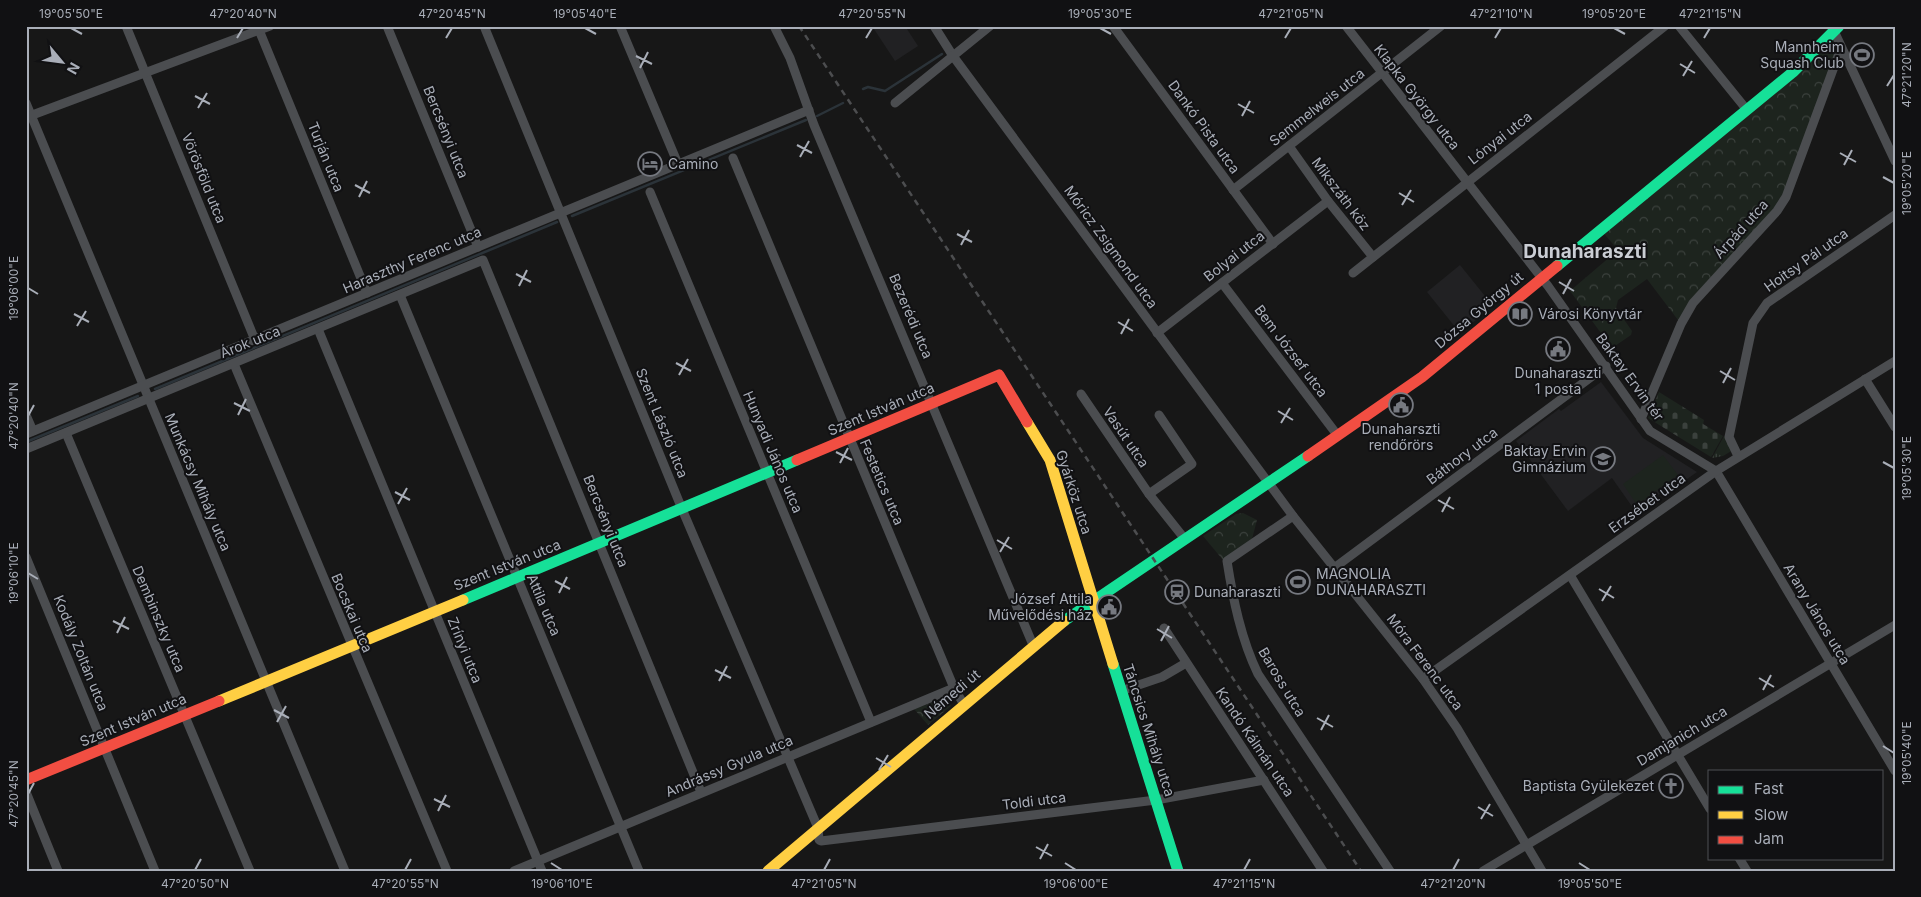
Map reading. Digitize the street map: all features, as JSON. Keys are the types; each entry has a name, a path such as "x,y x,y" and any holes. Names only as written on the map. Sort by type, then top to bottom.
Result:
{"street":[{"name":"Vörösföld utca","path":"126,26 255,340"},
{"path":"29,116 270,26"},
{"name":"Bercsényi utca","path":"387,26 478,247"},
{"name":"Szent László utca","path":"484,26 682,509 786,757 818,828"},
{"path":"620,26 678,164"},
{"name":"Bezerédi utca","path":"774,26 790,58 809,110 1033,645"},
{"name":"Móricz Zsigmond utca","path":"934,26 953,56 1268,482"},
{"path":"895,103 948,63 953,56 990,26"},
{"name":"Dankó Pista utca","path":"1113,26 1273,244"},
{"name":"Klapka György utca","path":"1346,26 1541,278"},
{"name":"Semmelweis utca","path":"1233,190 1441,26"},
{"name":"Lónyai utca","path":"1353,273 1665,26"},
{"path":"1679,26 1747,110"},
{"path":"1837,29 1841,48 1895,161"},
{"name":"Dózsa György út","path":"1164,551 1338,436 1422,377 1808,59 1837,29"},
{"name":"Turján utca","path":"259,30 367,293"},
{"name":"Árpád utca","path":"1641,418 1681,324 1694,303 1777,211 1786,197 1841,48"},
{"name":"Munkácsy Mihály utca","path":"26,103 29,116 145,386 265,682 345,871"},
{"name":"Haraszthy Ferenc utca","path":"30,433 809,110"},
{"name":"Mikszáth köz","path":"1289,146 1328,201 1373,256"},
{"name":"Festetics utca","path":"733,158 954,688 964,703"},
{"name":"Hunyadi János utca","path":"650,192 871,722"},
{"name":"Bolyai utca","path":"1157,333 1328,201"},
{"name":"Hoitsy Pál utca","path":"1738,456 1729,437 1753,323 1768,303 1895,215"},
{"name":"Bercsényi utca","path":"483,260 702,792"},
{"name":"Árok utca","path":"26,449 483,260"},
{"name":"Baktay Ervin tér","path":"1541,278 1606,366 1650,430 1716,471"},
{"name":"Bem József utca","path":"1222,283 1338,436"},
{"name":"Attila utca","path":"400,294 639,871"},
{"name":"Zrínyi utca","path":"318,329 542,871"},
{"name":"Erzsébet utca","path":"1423,679 1738,456 1895,361"},
{"name":"Bocskai utca","path":"234,364 350,646 447,871"},
{"name":"Báthory utca","path":"1334,568 1606,366"},
{"name":"Szent István utca","path":"26,780 767,474 999,375"},
{"name":"Gyárköz utca","path":"999,375 1050,460 1092,598"},
{"path":"1866,378 1895,426"},
{"name":"Vasút utca","path":"1081,394 1149,494 1184,538"},
{"path":"26,415 30,433"},
{"path":"1149,494 1192,464 1159,415"},
{"name":"Dembinszky utca","path":"66,433 250,871"},
{"name":"Arany János utca","path":"1716,471 1895,770"},
{"name":"Móra Ferenc utca","path":"1268,482 1423,679 1457,728 1542,871"},
{"name":"Baross utca","path":"1293,516 1227,560 1234,599 1248,653 1258,674 1390,871"},
{"name":"Némedi út","path":"768,871 780,866 818,828 1033,645 1092,598 1164,551"},
{"name":"Kodály Zoltán utca","path":"26,557 155,871"},
{"path":"1570,575 1708,806"},
{"name":"Táncsics Mihály utca","path":"1092,598 1178,871"},
{"name":"Damjanich utca","path":"1483,871 1895,625"},
{"name":"Kandó Kálmán utca","path":"1164,628 1323,871"},
{"path":"1120,691 1162,677 1186,663"},
{"name":"Andrássy Gyula utca","path":"514,871 954,688"},
{"name":"Toldi utca","path":"818,828 819,840 821,841 1156,800 1264,780"},
{"path":"26,792 58,871"},
{"path":"1740,860 1747,871"}],"shaded area":[{"path":"872,26 905,26 918,46 895,61"},
{"path":"1460,265 1493,306 1460,333 1427,292"},
{"name":"Baktay Ervin Gimnázium","path":"1601,382 1643,438 1697,472 1676,487 1673,484 1654,498 1656,502 1638,515 1612,478 1568,511 1516,441 1559,409 1561,411"}],"green space":[{"path":"1834,31 1841,48 1786,197 1708,284 1681,324 1647,279 1618,300 1616,308 1632,331 1631,335 1612,348 1570,291 1618,250 1600,229"},
{"path":"1659,392 1704,420 1703,424 1723,436 1711,457 1648,418"},
{"path":"1724,436 1733,450 1723,456 1712,458"},
{"path":"1663,455 1678,475 1637,505 1623,484"},
{"path":"1243,513 1257,520 1252,539 1223,560 1203,536 1236,514"},
{"path":"947,698 951,706 928,725 914,709"}],"waterway":[{"path":"863,89 868,87 885,91 942,54"},
{"path":"817,116 843,103"},
{"path":"572,216 806,120"},
{"path":"155,389 557,222"},
{"path":"26,442 138,396"}],"railway":[{"path":"799,26 1361,871"}],"traffic: fast":[{"path":"1557,266 1793,72 1839,26"},
{"path":"1064,621 1308,456"},
{"path":"463,600 797,460"},
{"path":"1113,664 1178,871"}],"traffic: slow":[{"path":"1027,422 1050,460 1113,664"},
{"path":"219,701 463,600"},
{"path":"768,871 1064,621"}],"traffic: jam":[{"path":"1308,456 1422,377 1557,266"},
{"path":"797,460 999,375 1027,422"},
{"path":"26,780 219,701"}],"place":[{"name":"Mannheim Squash Club","path":"1862,55"},
{"name":"Camino","path":"650,164"},
{"name":"Városi Könyvtár","path":"1520,314"},
{"name":"Dunaharaszti 1 posta","path":"1558,349"},
{"name":"Dunaharszti rendőrörs","path":"1401,405"},
{"name":"Baktay Ervin Gimnázium","path":"1603,459"},
{"name":"MAGNOLIA DUNAHARASZTI","path":"1298,582"},
{"name":"Dunaharaszti","path":"1177,592"},
{"name":"József Attila Művelődési ház","path":"1109,607"},
{"name":"Baptista Gyülekezet","path":"1671,786"}],"district":[{"name":"Dunaharaszti","path":"1585,251"}]}
